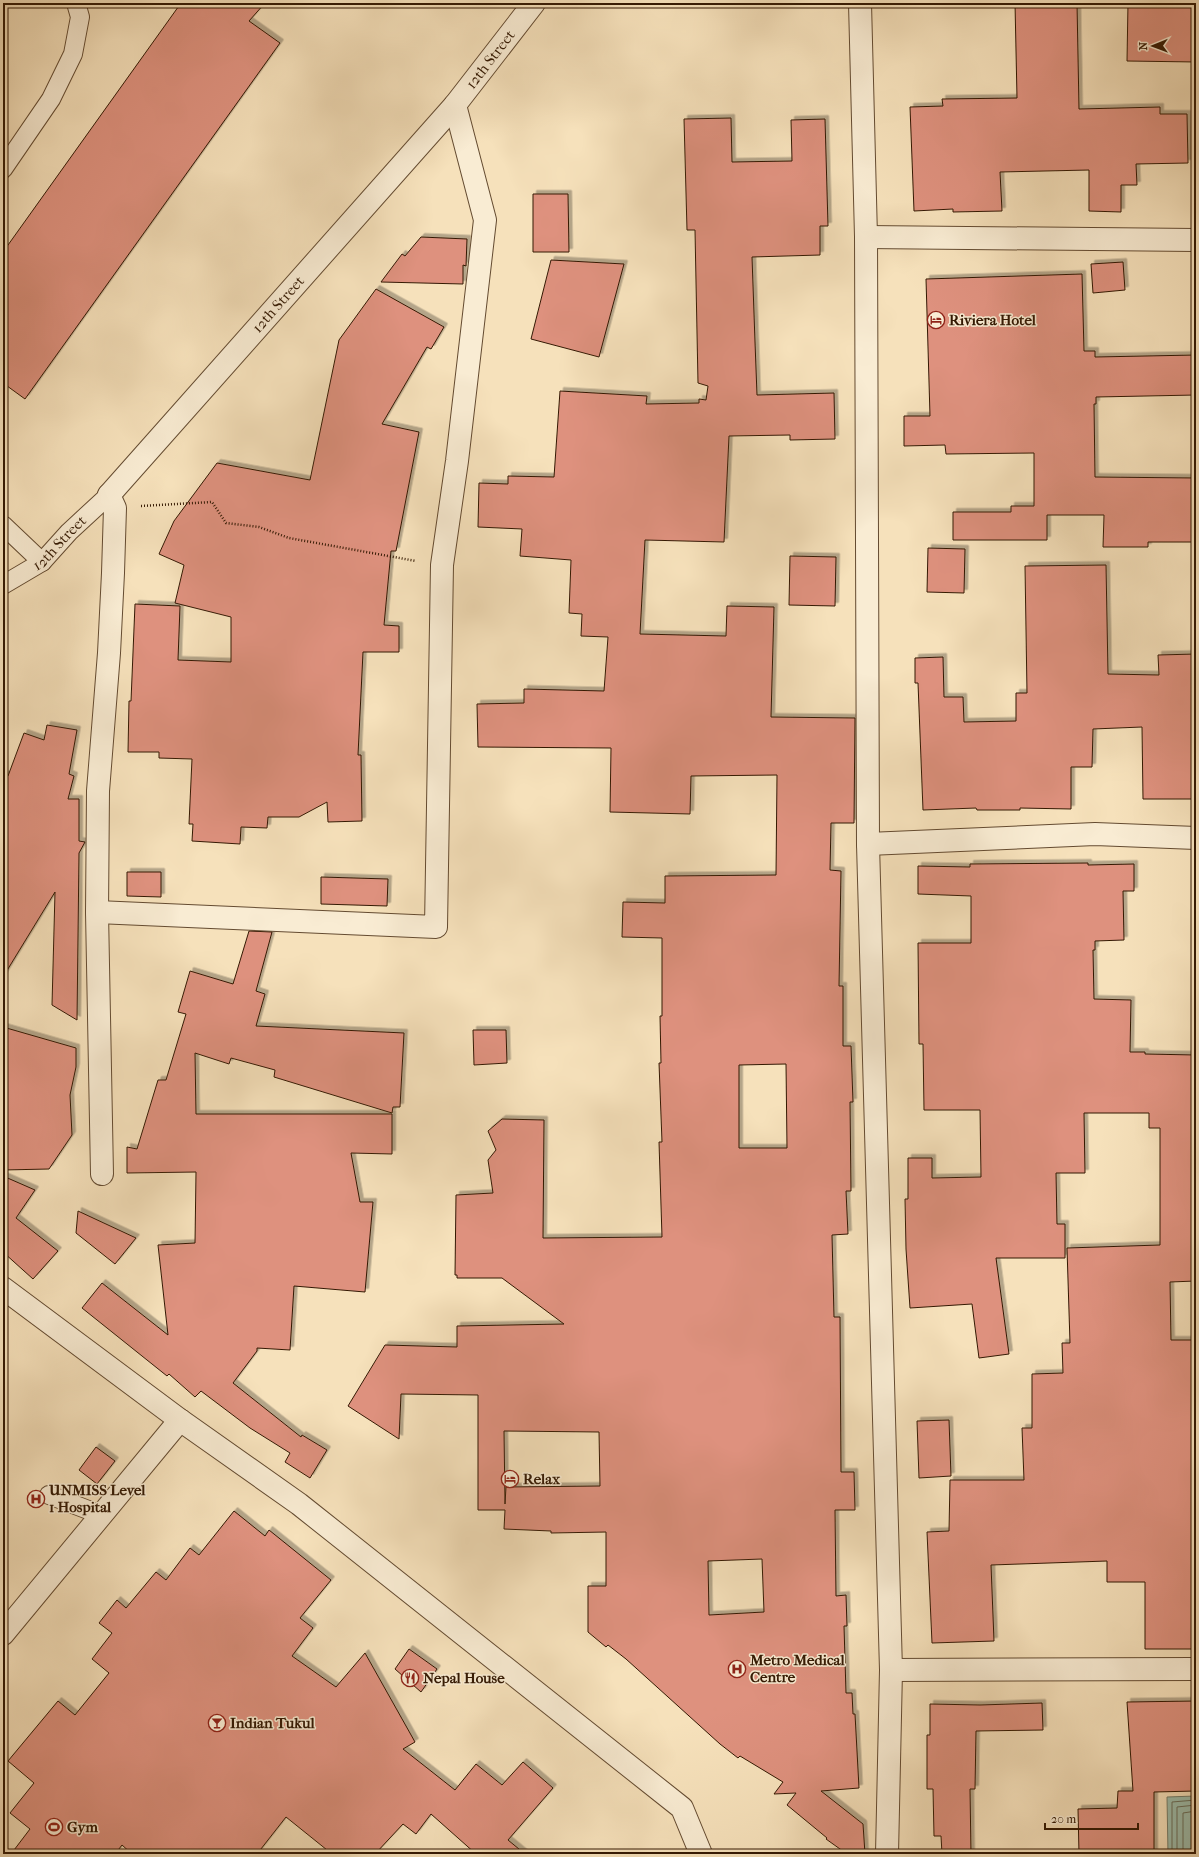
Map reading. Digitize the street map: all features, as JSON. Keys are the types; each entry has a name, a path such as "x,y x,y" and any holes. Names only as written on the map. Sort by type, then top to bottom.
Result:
{"street":[{"name":"12th Street","path":"112,502 455,106 534,3"},
{"path":"860,3 866,238 868,844 891,1670 887,1854"},
{"path":"97,912 436,927 442,565 458,461 485,220 455,106"},
{"path":"866,238 1196,240"},
{"path":"102,1174 97,912 98,791 109,653 112,502"},
{"path":"868,844 1095,834 1196,838"},
{"path":"3,1288 180,1420 299,1504 682,1808 700,1854"},
{"path":"3,1634 180,1420"},
{"path":"891,1670 1196,1669"}],"lane":[{"path":"3,169 51,99 73,54 80,17 76,3"},
{"name":"12th Street","path":"3,585 42,562 69,532 112,502"},
{"path":"3,525 42,562"},
{"path":"49,1495 91,1511"}],"path":[{"path":"112,502 212,502 226,524 259,526 289,538 442,565"}],"water":[{"path":"1196,1796 1196,1854 1168,1854 1167,1797"}],"building":[{"path":"181,3 265,3 249,21 280,43 25,399 3,383 3,252"},
{"path":"1015,3 1077,3 1079,109 1160,107 1160,114 1187,114 1188,163 1136,164 1137,185 1121,185 1121,212 1089,211 1089,170 1000,172 1002,211 953,212 953,209 914,211 910,107 943,106 942,99 1017,98"},
{"path":"1128,3 1196,3 1196,62 1127,61"},
{"path":"731,118 732,162 792,161 791,120 825,119 828,226 820,226 820,255 752,257 757,395 834,393 835,439 790,440 790,435 729,436 724,542 645,540 640,634 726,636 727,606 774,607 771,717 855,718 854,823 831,823 830,870 841,871 839,986 843,986 843,1046 851,1046 853,1102 850,1102 851,1191 846,1191 848,1234 832,1235 834,1317 840,1317 841,1472 854,1472 855,1510 835,1510 836,1596 846,1595 847,1626 844,1626 846,1693 852,1693 853,1714 855,1714 859,1788 821,1791 863,1824 865,1854 847,1854 826,1839 827,1838 787,1805 796,1793 774,1794 783,1782 740,1756 738,1758 720,1744 626,1659 608,1645 606,1647 588,1632 588,1586 606,1586 606,1532 551,1533 551,1531 504,1529 505,1510 478,1510 478,1395 401,1394 399,1439 348,1406 385,1345 457,1347 457,1326 564,1324 502,1278 457,1278 457,1275 455,1275 456,1195 493,1193 488,1160 496,1150 488,1131 502,1119 544,1120 543,1238 662,1237 659,1142 662,1142 659,1063 661,1063 660,1016 662,1016 662,938 622,937 623,902 665,903 665,876 776,875 777,775 691,776 690,814 610,812 611,748 478,747 477,704 524,703 524,689 604,691 608,637 581,636 582,614 569,613 571,560 520,556 522,529 478,527 479,483 508,484 508,476 554,477 560,391 647,396 646,404 699,403 699,399 706,400 708,386 698,383 695,230 687,230 684,119","holes":["786,1064 787,1148 739,1148 739,1065","504,1431 599,1432 600,1486 506,1487 505,1504","762,1559 764,1612 709,1615 708,1561"]},
{"path":"533,194 568,194 569,252 533,252"},
{"path":"421,237 467,239 466,266 463,265 463,284 381,282 402,254 405,256"},
{"path":"551,260 624,264 599,357 531,339"},
{"path":"1123,262 1125,290 1093,293 1091,264"},
{"path":"1082,274 1084,351 1095,351 1095,357 1196,355 1196,395 1096,397 1096,404 1094,404 1095,477 1196,478 1196,542 1148,542 1148,547 1103,547 1104,515 1047,515 1047,540 953,540 953,512 1011,512 1011,506 1034,506 1034,453 946,454 945,445 904,446 904,416 930,416 926,279"},
{"path":"376,289 444,327 431,349 427,347 382,424 419,432 396,551 391,551 384,625 399,626 399,652 363,652 358,755 361,755 362,821 328,822 327,802 299,817 268,817 267,828 241,827 240,844 192,841 193,824 189,824 192,759 159,758 159,752 128,752 129,701 131,701 135,604 180,606 178,660 231,662 231,617 175,603 184,565 159,554 174,521 217,463 310,480 339,340"},
{"path":"928,548 965,549 964,593 927,592"},
{"path":"790,556 836,557 835,606 789,605"},
{"path":"1106,565 1108,674 1159,675 1158,655 1196,654 1196,799 1143,799 1142,727 1093,729 1092,767 1071,767 1071,809 1020,808 1020,810 977,810 976,808 923,810 918,683 915,683 915,658 943,657 944,697 963,697 964,722 1016,721 1016,693 1027,693 1025,566"},
{"path":"47,725 77,730 69,774 74,776 68,799 79,799 79,841 85,842 79,853 77,1020 52,1005 55,892 3,977 3,774 8,776 24,733 44,740"},
{"path":"1088,863 1088,865 1134,864 1134,891 1123,891 1124,940 1095,941 1095,950 1093,950 1094,999 1131,1000 1130,1052 1145,1052 1145,1054 1196,1055 1196,1189 1192,1189 1192,1249 1196,1249 1196,1281 1170,1282 1171,1340 1196,1340 1196,1649 1145,1649 1145,1582 1107,1582 1107,1561 991,1565 994,1641 932,1643 927,1532 949,1531 950,1480 1024,1480 1022,1428 1032,1428 1032,1374 1063,1373 1062,1343 1070,1343 1067,1248 1160,1245 1160,1128 1149,1128 1149,1113 1084,1113 1085,1173 1056,1173 1057,1224 1065,1224 1065,1258 996,1258 1009,1354 979,1358 972,1304 910,1308 906,1249 905,1199 908,1199 908,1158 932,1158 932,1178 981,1177 980,1110 924,1110 923,1044 919,1044 918,943 971,943 971,896 918,894 918,866 970,867 970,864"},
{"path":"127,872 161,872 161,897 127,896"},
{"path":"321,877 388,879 387,906 321,904"},
{"path":"249,931 272,932 256,991 265,994 256,1026 404,1033 400,1107 393,1107 392,1113 274,1077 275,1070 231,1058 229,1064 195,1053 196,1114 392,1114 392,1154 351,1153 360,1202 373,1202 365,1292 294,1286 290,1350 257,1348 257,1351 233,1383 301,1437 302,1435 327,1450 310,1478 285,1462 290,1453 250,1428 201,1391 195,1397 169,1374 167,1376 82,1308 102,1283 168,1335 158,1245 195,1243 196,1172 127,1173 127,1147 137,1149 158,1080 166,1080 186,1014 178,1012 190,971 233,984"},
{"path":"3,1027 76,1048 76,1067 70,1095 72,1135 49,1169 3,1170"},
{"path":"473,1030 506,1030 507,1063 474,1065"},
{"path":"3,1176 35,1190 16,1218 58,1251 33,1279 3,1252"},
{"path":"78,1211 136,1238 115,1264 76,1233"},
{"path":"949,1420 951,1476 919,1478 917,1421"},
{"path":"96,1447 115,1461 97,1484 79,1470"},
{"path":"234,1511 265,1536 269,1530 331,1580 300,1618 313,1628 292,1656 336,1687 365,1653 415,1742 403,1749 455,1790 476,1764 502,1785 523,1762 553,1788 508,1840 525,1854 476,1854 431,1814 416,1834 403,1824 375,1854 332,1854 286,1817 257,1854 132,1854 122,1845 115,1854 11,1854 30,1829 10,1813 34,1783 8,1761 58,1701 75,1715 109,1673 92,1659 112,1633 99,1623 117,1600 126,1608 156,1572 166,1580 190,1548 199,1555"},
{"path":"409,1649 437,1669 421,1692 395,1669"},
{"path":"1196,1701 1196,1791 1154,1792 1154,1854 1079,1854 1078,1809 1117,1808 1118,1791 1133,1791 1127,1702"},
{"path":"1042,1703 1043,1730 976,1731 975,1789 970,1789 971,1854 942,1854 941,1836 934,1836 933,1789 927,1789 927,1735 930,1735 930,1704 980,1705"}],"place":[{"name":"Riviera Hotel","path":"936,320"},
{"name":"Relax","path":"510,1479"},
{"name":"UNMISS Level 1 Hospital","path":"36,1499"},
{"name":"Metro Medical Centre","path":"737,1669"},
{"name":"Nepal House","path":"410,1678"},
{"name":"Indian Tukul","path":"217,1723"},
{"name":"Gym","path":"54,1827"}]}
